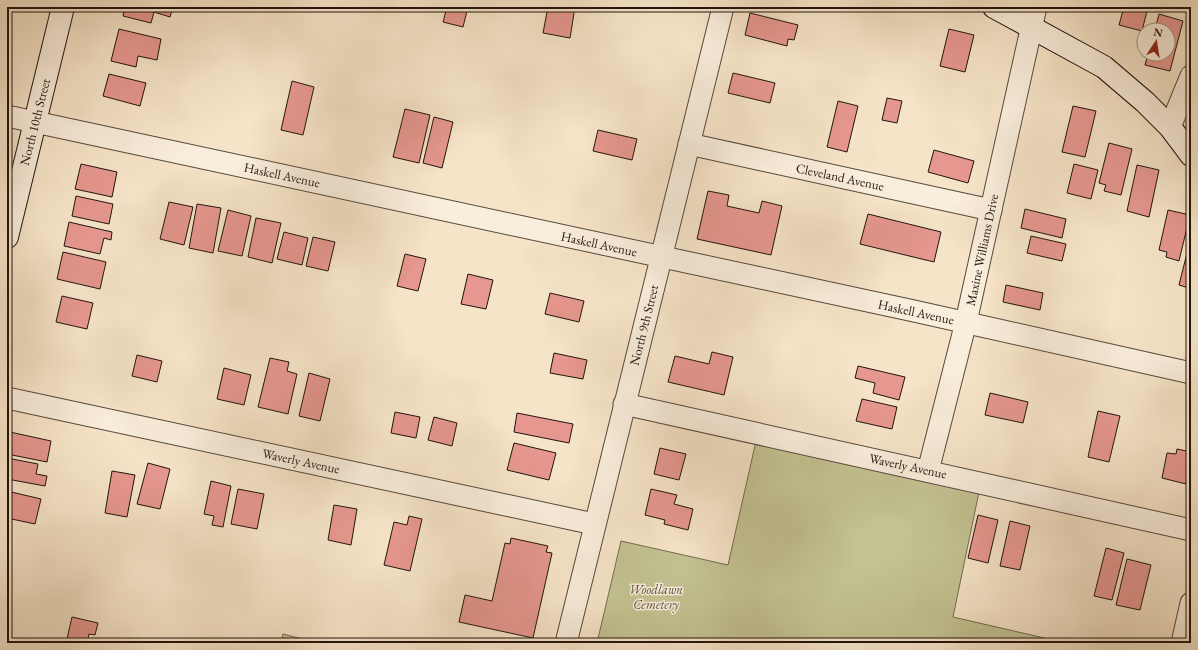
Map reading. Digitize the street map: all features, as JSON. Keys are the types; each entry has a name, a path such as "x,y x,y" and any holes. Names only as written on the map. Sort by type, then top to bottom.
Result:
{"main road":[{"name":"North 10th Street","path":"7,237 63,7"},
{"path":"994,7 1104,67 1145,102 1170,127 1191,155"}],"street":[{"name":"North 9th Street","path":"566,643 594,524 723,7"},
{"name":"Maxine Williams Drive","path":"928,471 966,322 1036,7"},
{"path":"1170,127 1191,76"},
{"name":"Haskell Avenue","path":"7,116 966,322 1191,373"},
{"name":"Cleveland Avenue","path":"689,144 991,210"},
{"name":"Waverly Avenue","path":"7,398 594,524"},
{"name":"Waverly Avenue","path":"624,404 1191,530"},
{"path":"1182,643 1191,603"}],"green space":[{"name":"Woodlawn Cemetery","path":"756,441 979,492 953,617 1066,643 597,643 621,541 728,565"},
{"path":"283,634 318,643 281,643"}],"building":[{"path":"125,7 173,7 170,17 154,12 151,23 123,16"},
{"path":"447,7 468,7 463,27 443,22"},
{"path":"548,7 575,7 570,38 543,33"},
{"path":"1124,7 1148,7 1144,22 1136,22 1136,29 1119,25"},
{"path":"750,13 798,25 794,40 788,39 787,46 745,35"},
{"path":"1159,14 1183,21 1176,48 1176,22 1157,22"},
{"path":"119,29 161,39 157,60 138,56 136,67 111,61"},
{"path":"949,29 974,35 965,72 940,66"},
{"path":"1146,62 1172,62 1170,71 1145,65"},
{"path":"733,73 775,83 770,103 728,93"},
{"path":"109,74 146,83 140,106 103,96"},
{"path":"292,81 314,87 303,135 281,130"},
{"path":"887,98 902,101 897,123 882,120"},
{"path":"838,101 858,106 847,152 827,147"},
{"path":"1073,106 1096,111 1085,157 1062,152"},
{"path":"405,109 430,115 419,163 393,157"},
{"path":"434,117 453,122 442,168 423,163"},
{"path":"598,130 637,139 632,160 593,151"},
{"path":"1109,143 1132,149 1121,195 1104,191 1106,185 1099,183"},
{"path":"934,150 974,161 968,183 928,172"},
{"path":"81,164 117,172 112,197 75,189"},
{"path":"1074,164 1098,170 1091,199 1067,193"},
{"path":"1137,165 1159,170 1149,217 1127,211"},
{"path":"708,191 729,195 727,206 759,213 762,201 782,206 771,255 697,239"},
{"path":"76,196 113,204 109,224 72,216"},
{"path":"169,202 193,207 184,245 160,239"},
{"path":"197,204 221,208 213,253 189,248"},
{"path":"1025,209 1066,219 1062,238 1021,228"},
{"path":"228,210 251,216 242,256 218,251"},
{"path":"1168,210 1190,215 1179,261 1166,257 1167,252 1159,250"},
{"path":"868,214 941,232 934,262 860,244"},
{"path":"256,218 281,223 272,263 248,257"},
{"path":"69,222 112,232 111,240 104,238 100,254 64,246"},
{"path":"284,232 308,238 302,265 277,259"},
{"path":"1031,236 1066,244 1062,261 1027,253"},
{"path":"313,237 335,242 328,271 306,266"},
{"path":"1190,241 1191,300 1187,299 1189,288 1179,285"},
{"path":"63,252 106,262 100,289 57,279"},
{"path":"405,254 426,259 418,291 397,286"},
{"path":"468,274 493,280 486,309 461,304"},
{"path":"1006,285 1043,293 1040,310 1003,302"},
{"path":"550,293 584,301 579,322 545,314"},
{"path":"62,296 93,303 87,329 56,322"},
{"path":"712,352 733,357 724,395 668,382 675,356 709,364"},
{"path":"554,353 587,360 583,379 550,373"},
{"path":"137,355 162,361 157,382 132,376"},
{"path":"270,358 289,362 287,371 297,374 288,414 258,407"},
{"path":"858,366 905,377 899,400 873,393 875,383 855,378"},
{"path":"224,368 251,375 244,405 217,399"},
{"path":"309,373 330,379 320,421 299,416"},
{"path":"990,393 1028,402 1023,423 985,415"},
{"path":"862,399 897,407 892,429 856,421"},
{"path":"1098,411 1120,416 1109,462 1088,457"},
{"path":"395,412 420,417 416,438 391,433"},
{"path":"517,413 573,424 569,443 514,432"},
{"path":"434,417 457,423 452,446 428,440"},
{"path":"10,432 51,441 47,462 7,454"},
{"path":"514,443 556,453 549,480 507,470"},
{"path":"660,448 686,454 679,480 654,474"},
{"path":"1177,449 1191,452 1186,484 1162,478 1167,453 1176,454"},
{"path":"7,458 38,464 36,474 47,476 45,486 7,479"},
{"path":"148,463 170,469 160,509 137,504"},
{"path":"112,471 135,475 127,517 105,513"},
{"path":"211,481 231,486 223,527 212,525 214,516 204,514"},
{"path":"238,489 264,494 257,529 231,524"},
{"path":"651,489 677,495 674,504 693,509 688,530 664,524 665,520 645,515"},
{"path":"7,491 41,499 35,524 7,518"},
{"path":"334,505 357,509 351,545 328,540"},
{"path":"978,515 998,520 988,563 968,558"},
{"path":"409,516 422,519 410,571 384,565 394,522 407,525"},
{"path":"1010,521 1030,526 1020,570 1000,566"},
{"path":"511,538 548,546 546,552 552,553 533,638 459,622 465,595 492,601 505,543 510,544"},
{"path":"1106,548 1124,553 1112,600 1094,596"},
{"path":"1127,559 1151,565 1140,610 1116,605"},
{"path":"72,617 98,623 95,635 89,634 87,643 66,643"}]}
